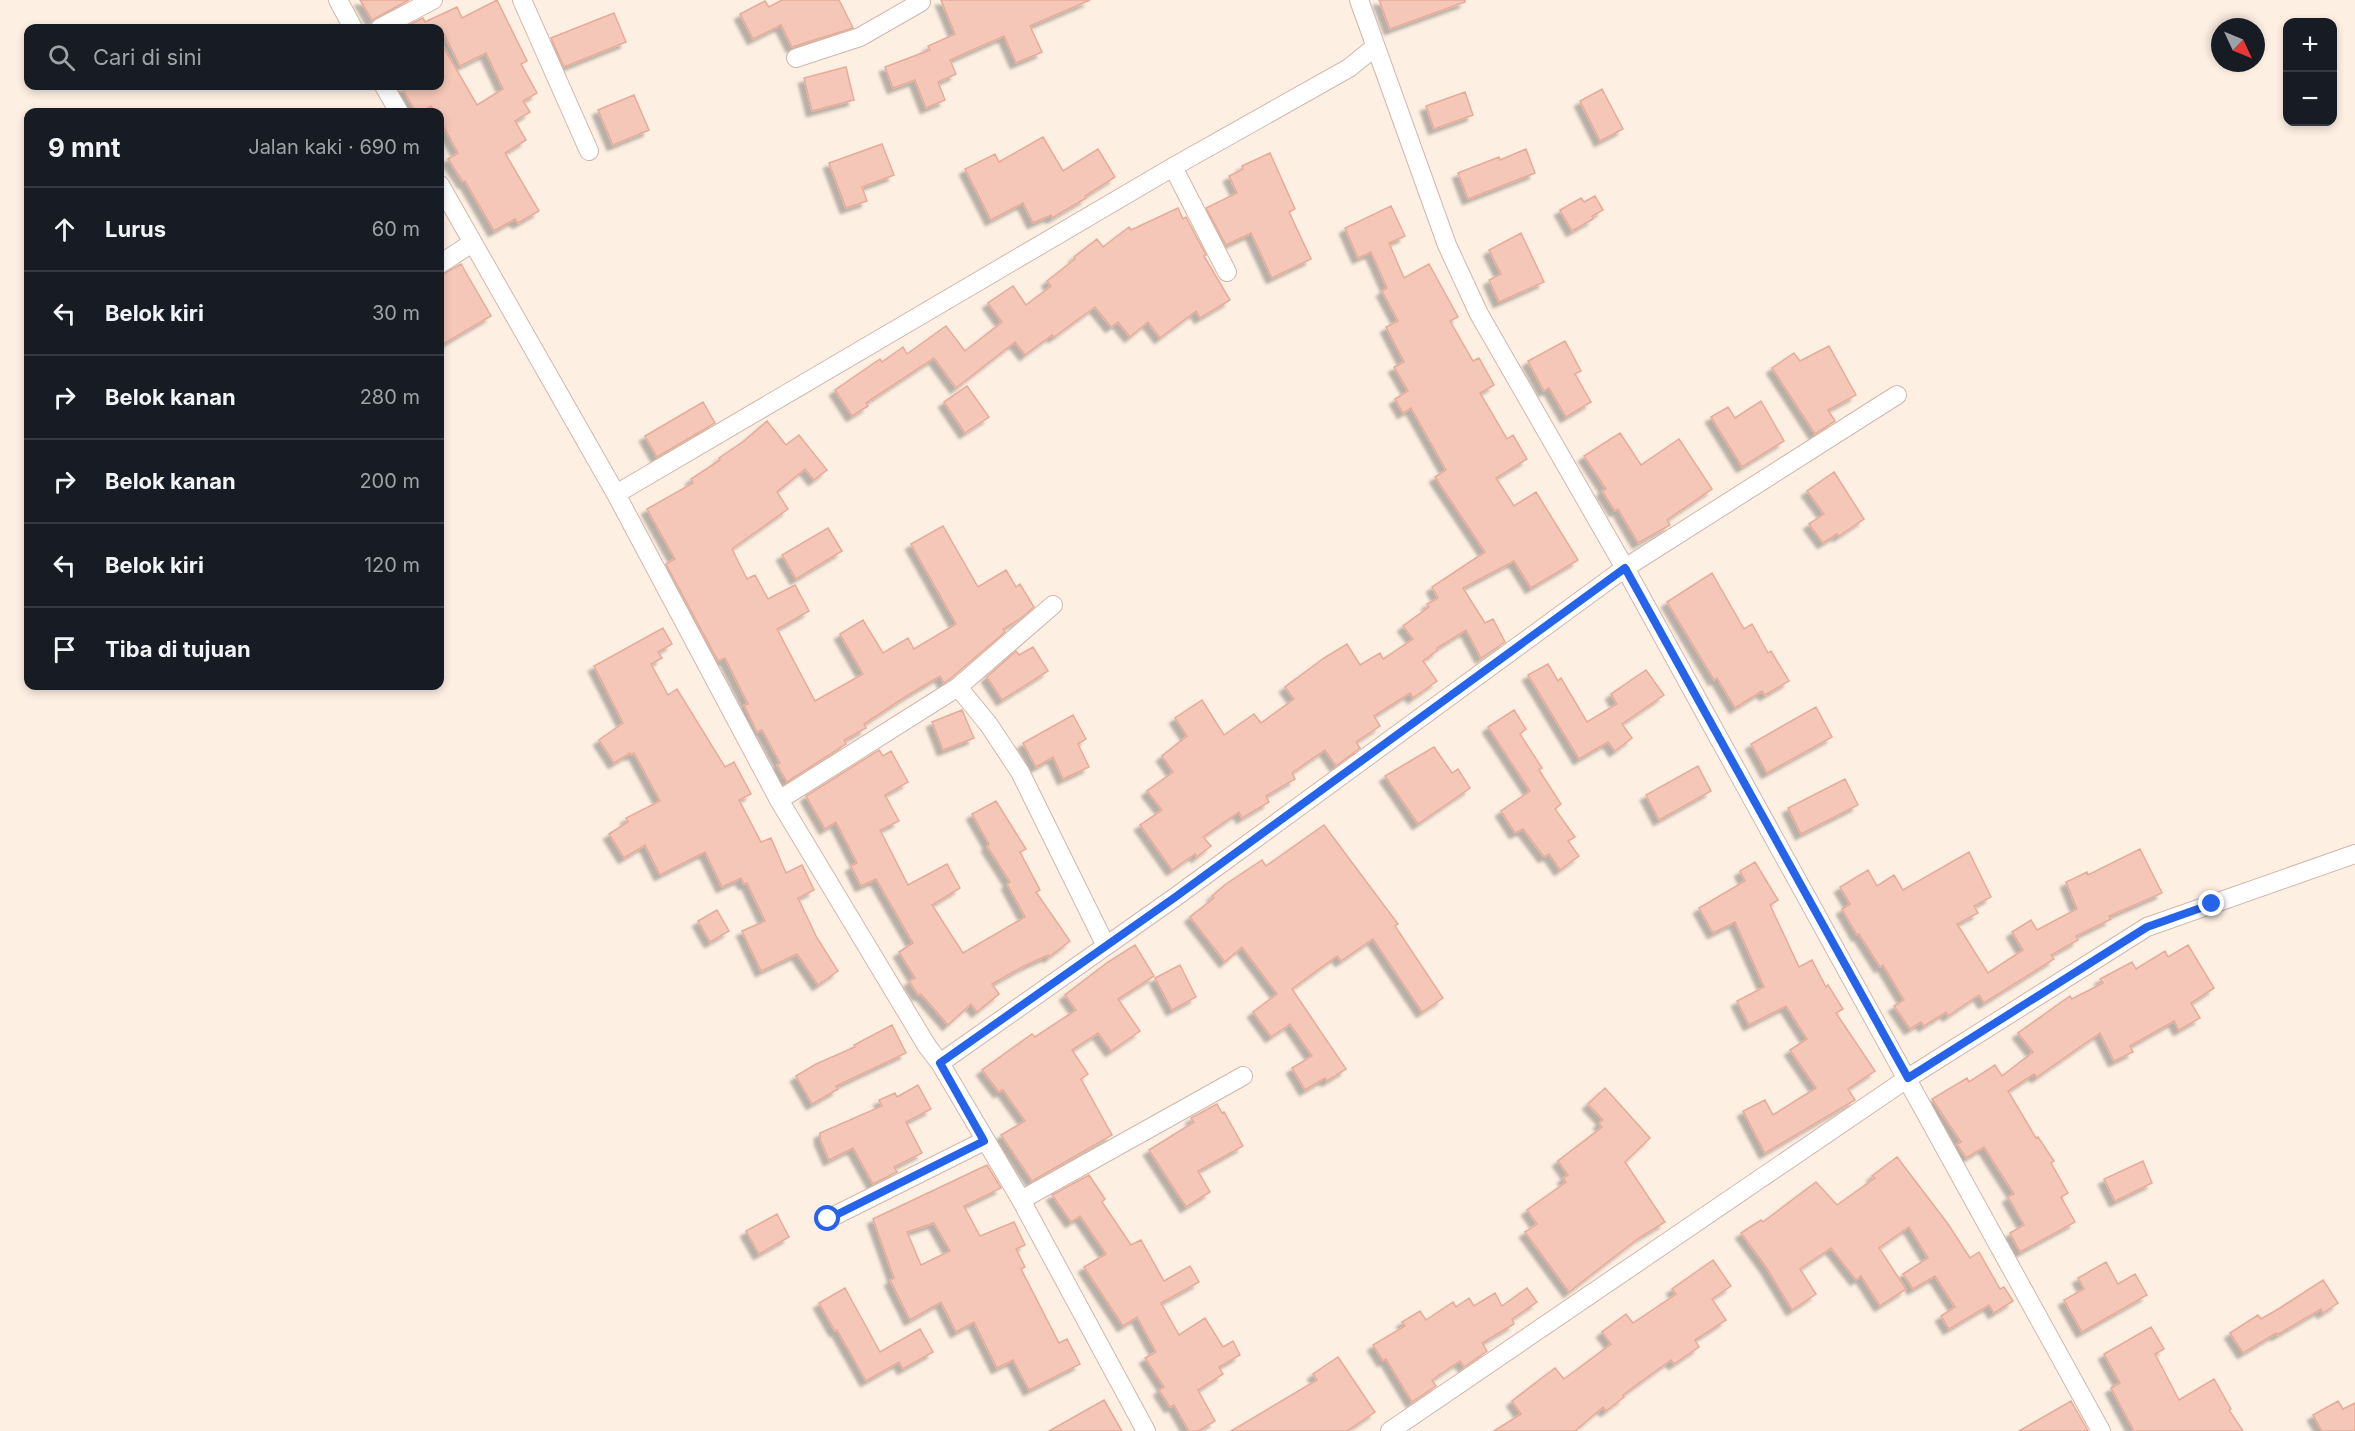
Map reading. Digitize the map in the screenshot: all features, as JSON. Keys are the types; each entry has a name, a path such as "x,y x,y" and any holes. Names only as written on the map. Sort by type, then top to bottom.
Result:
{"street":[{"path":"338,0 351,24"},
{"path":"388,24 433,0"},
{"path":"522,0 589,151"},
{"path":"1359,0 1447,245 1479,314 1625,568 2101,1431"},
{"path":"796,58 860,37 921,1"},
{"path":"616,494 1173,167 1348,68 1375,47"},
{"path":"386,90 397,108"},
{"path":"1173,167 1227,272"},
{"path":"444,192 616,494 779,800 1021,1200 1146,1431"},
{"path":"444,261 472,243"},
{"path":"940,1063 1106,946 1625,568 1897,395"},
{"path":"779,800 958,687 1053,605"},
{"path":"958,687 989,725 1020,772 1106,946"},
{"path":"1390,1431 1908,1078 2147,927 2355,854"},
{"path":"1021,1200 1243,1076"},
{"path":"828,1219 984,1141"}],"building":[{"path":"360,0 409,0 372,20"},
{"path":"497,0 527,61 521,64 537,93 523,101 530,112 515,121 526,140 505,153 539,211 518,223 515,219 494,231 465,181 463,182 448,159 458,153 444,127 444,108 431,106 414,108 403,90 444,90 444,48 477,105 503,89 486,53 460,66 444,34 444,24 411,24 423,18 425,22 457,7 462,18"},
{"path":"782,0 839,0 853,28 792,47 781,25 753,39 740,14 765,1 769,7"},
{"path":"941,0 1090,0 1030,26 1042,52 1016,63 1004,36 950,60 956,74 938,82 945,100 926,108 915,80 893,88 885,67 930,50 928,46 955,34"},
{"path":"1379,0 1465,0 1465,2 1390,29"},
{"path":"614,13 626,42 564,67 551,38"},
{"path":"846,67 854,100 812,111 804,78"},
{"path":"1602,89 1623,129 1600,141 1580,101"},
{"path":"1465,92 1473,115 1434,129 1426,106"},
{"path":"634,95 649,130 613,145 598,110"},
{"path":"1043,137 1063,171 1098,149 1115,177 1052,218 1051,215 1033,223 1023,203 991,220 965,169 995,154 999,162"},
{"path":"882,144 894,175 862,187 867,201 846,208 829,163"},
{"path":"1526,149 1535,173 1468,199 1458,173"},
{"path":"1270,153 1295,209 1289,212 1311,259 1272,278 1251,233 1226,245 1206,208 1237,193 1229,176 1243,169 1242,166"},
{"path":"1595,196 1603,210 1592,216 1593,219 1572,231 1560,210 1581,198 1584,202"},
{"path":"1391,206 1405,236 1389,243 1404,278 1429,264 1458,317 1450,321 1473,361 1479,358 1494,385 1480,393 1507,439 1513,435 1527,459 1496,478 1514,506 1536,492 1578,560 1531,588 1514,561 1463,588 1485,623 1493,619 1505,642 1481,658 1466,630 1437,648 1438,650 1423,661 1437,681 1413,698 1410,693 1374,716 1380,726 1356,742 1360,748 1336,766 1325,750 1292,773 1295,779 1266,796 1269,802 1242,818 1239,812 1203,837 1211,846 1197,857 1195,854 1172,870 1140,825 1162,810 1147,791 1173,772 1162,756 1187,736 1175,718 1202,700 1224,735 1254,714 1261,723 1294,699 1285,687 1347,644 1360,665 1380,653 1383,659 1413,639 1403,626 1429,607 1427,604 1438,598 1432,587 1485,552 1435,477 1446,470 1411,408 1403,413 1395,399 1408,391 1394,367 1404,362 1386,327 1398,321 1382,291 1387,288 1371,252 1358,258 1345,228"},
{"path":"1178,208 1183,219 1186,217 1206,255 1204,256 1230,300 1200,318 1196,311 1160,338 1148,322 1130,337 1118,322 1111,327 1095,307 1025,355 1015,342 956,388 934,358 866,403 868,406 852,416 835,390 880,359 882,362 903,347 907,354 946,326 965,351 1002,322 988,303 1013,286 1026,305 1051,286 1047,281 1097,239 1103,247 1129,227 1131,230"},
{"path":"1521,233 1544,282 1499,302 1489,280 1501,274 1489,250"},
{"path":"461,264 491,316 444,344 444,274"},
{"path":"1565,341 1581,371 1575,374 1591,402 1566,417 1549,388 1544,391 1528,361"},
{"path":"1829,346 1856,395 1828,410 1835,421 1815,434 1772,368 1794,353 1800,361"},
{"path":"967,386 989,417 965,433 944,402"},
{"path":"1761,401 1784,441 1742,467 1711,417 1728,407 1735,418"},
{"path":"703,402 715,423 657,457 645,436"},
{"path":"767,421 786,445 799,435 827,470 814,480 805,469 777,492 788,509 732,549 747,579 755,575 768,599 795,585 809,611 777,629 815,701 863,674 840,634 863,620 883,653 908,638 914,649 956,624 911,544 943,526 978,587 1006,570 1016,587 1020,584 1034,607 1003,629 1005,632 944,683 940,676 908,695 864,724 866,728 844,740 846,744 787,782 777,765 780,763 762,730 757,732 744,705 748,704 725,658 718,661 666,564 675,559 647,509 693,483 691,479 720,460 719,458"},
{"path":"1620,433 1641,465 1679,439 1712,489 1667,520 1670,525 1638,543 1618,509 1615,511 1602,491 1606,489 1584,456"},
{"path":"1834,472 1864,519 1839,536 1837,534 1823,543 1809,524 1824,514 1807,491"},
{"path":"828,528 842,551 796,579 782,555"},
{"path":"1712,573 1744,629 1752,624 1768,653 1771,651 1789,681 1765,695 1762,691 1735,708 1717,678 1714,680 1667,602"},
{"path":"663,628 672,644 658,652 662,658 651,664 668,695 677,689 725,767 734,762 751,794 739,800 761,842 771,838 786,873 802,865 814,890 798,898 817,938 838,971 818,985 797,954 761,971 742,931 765,921 747,883 744,884 741,878 722,887 705,852 660,875 645,845 624,858 609,834 628,822 626,818 660,801 634,753 614,763 599,740 623,723 594,666"},
{"path":"1033,647 1048,671 1002,700 987,677 1016,651 1019,655"},
{"path":"1548,664 1558,681 1561,678 1587,722 1617,704 1611,694 1646,670 1664,695 1622,724 1632,738 1615,751 1608,742 1579,759 1528,675"},
{"path":"1816,707 1832,737 1767,773 1751,744"},
{"path":"962,710 974,738 943,750 932,722"},
{"path":"1514,710 1526,729 1520,734 1561,804 1555,809 1575,837 1568,841 1579,856 1560,870 1549,854 1544,857 1523,829 1515,833 1501,811 1530,791 1488,727"},
{"path":"1073,715 1086,739 1078,744 1089,767 1063,779 1053,757 1036,767 1023,743"},
{"path":"1434,747 1452,773 1458,769 1470,788 1418,824 1385,776"},
{"path":"879,750 883,756 891,751 908,782 885,795 899,821 880,830 908,885 947,864 960,888 932,905 963,953 1025,917 1007,884 1010,882 987,846 989,844 972,814 996,801 1026,849 1020,852 1040,890 1036,892 1070,941 1049,957 1048,955 1024,966 992,984 999,994 977,1012 971,1004 948,1025 921,994 918,995 909,981 915,978 899,952 913,943 876,879 861,886 851,866 857,863 836,822 825,829 806,796"},
{"path":"1698,766 1711,791 1659,820 1646,795"},
{"path":"1845,779 1858,805 1801,834 1788,808"},
{"path":"1324,825 1398,924 1395,926 1443,998 1422,1012 1373,939 1341,961 1337,956 1292,989 1346,1069 1327,1081 1325,1078 1305,1090 1292,1068 1312,1056 1290,1024 1271,1037 1253,1012 1277,994 1242,947 1225,962 1190,917 1214,898 1212,896 1226,884 1262,860 1266,866"},
{"path":"2140,849 2162,893 2109,916 2111,919 2076,936 2078,940 2051,955 2054,959 1984,1003 1979,995 1948,1016 1946,1012 1924,1026 1921,1022 1910,1029 1894,1006 1904,1000 1883,965 1880,967 1842,909 1850,904 1840,887 1868,870 1877,886 1894,875 1903,890 1969,852 1991,897 1974,906 1978,913 1957,924 1988,973 2023,950 2012,932 2031,920 2037,930 2077,909 2066,882 2087,872 2088,875"},
{"path":"1755,862 1778,900 1770,905 1799,967 1812,960 1826,987 1828,985 1843,1009 1836,1013 1875,1071 1848,1089 1855,1100 1765,1153 1743,1111 1765,1100 1773,1115 1816,1088 1790,1050 1807,1039 1786,1006 1749,1025 1737,1001 1764,987 1735,922 1713,933 1699,908 1745,881 1740,871"},
{"path":"717,910 729,931 710,942 698,921"},
{"path":"1135,945 1154,976 1118,999 1140,1031 1111,1051 1098,1033 1072,1050 1088,1074 1081,1079 1112,1135 1032,1181 1001,1135 1025,1121 1003,1090 999,1092 982,1070 1032,1034 1035,1037 1076,1010 1065,995 1108,962"},
{"path":"2188,945 2214,988 2191,1003 2200,1018 2179,1030 2174,1021 2130,1046 2133,1052 2114,1061 2100,1033 2037,1077 2034,1074 2008,1091 2036,1138 2038,1137 2054,1161 2051,1163 2068,1193 2061,1197 2075,1222 2020,1252 2010,1233 2024,1225 2008,1197 2014,1194 1984,1147 1966,1158 1957,1144 1961,1142 1932,1099 1967,1078 1969,1082 1995,1065 2002,1076 2033,1052 2018,1033 2070,996 2072,999 2103,983 2100,979 2132,962 2136,969 2165,951 2168,957"},
{"path":"1180,965 1196,997 1172,1010 1155,978"},
{"path":"892,1025 906,1053 836,1086 838,1089 812,1104 796,1076 816,1064 855,1047 854,1045"},
{"path":"918,1085 931,1109 906,1122 922,1153 894,1167 897,1172 873,1184 853,1148 829,1160 820,1139 820,1133 882,1106 879,1100 895,1093 897,1097"},
{"path":"1605,1088 1650,1138 1625,1162 1665,1222 1640,1237 1569,1292 1525,1232 1537,1224 1527,1210 1566,1182 1563,1178 1568,1175 1558,1161 1602,1127 1599,1123 1603,1120 1588,1104"},
{"path":"1217,1104 1243,1146 1198,1171 1210,1192 1186,1207 1149,1150 1194,1122 1191,1118"},
{"path":"1897,1157 1948,1224 1970,1258 1979,1252 2000,1289 2004,1287 2013,1301 1994,1313 1989,1305 1949,1329 1941,1316 1955,1307 1935,1276 1913,1289 1903,1274 1928,1258 1909,1227 1879,1248 1906,1289 1880,1306 1861,1276 1856,1280 1831,1248 1800,1269 1816,1294 1792,1310 1766,1267 1741,1233 1761,1220 1763,1222 1816,1182 1837,1205 1875,1178 1872,1176"},
{"path":"2143,1161 2152,1183 2115,1201 2104,1179"},
{"path":"987,1165 1001,1188 964,1206 980,1236 1014,1222 1025,1245 1016,1249 1025,1267 1021,1269 1059,1343 1067,1339 1080,1364 1029,1390 1013,1360 997,1368 974,1322 956,1332 941,1302 910,1320 890,1280 894,1278 873,1219","holes":["934,1223 950,1251 921,1265 907,1232"]},
{"path":"1089,1175 1105,1199 1102,1202 1131,1245 1141,1240 1164,1281 1190,1266 1199,1282 1161,1303 1179,1335 1205,1318 1223,1347 1233,1341 1240,1355 1219,1367 1223,1374 1198,1390 1215,1421 1198,1431 1189,1431 1174,1405 1170,1407 1159,1390 1164,1387 1145,1358 1156,1352 1137,1317 1123,1326 1084,1267 1106,1254 1080,1216 1071,1222 1052,1195"},
{"path":"777,1214 789,1237 759,1254 746,1231"},
{"path":"1713,1260 1731,1286 1712,1299 1726,1320 1695,1340 1699,1347 1674,1364 1671,1360 1623,1395 1624,1397 1606,1411 1603,1407 1575,1431 1494,1431 1521,1414 1512,1401 1555,1368 1564,1379 1611,1344 1602,1332 1626,1314 1633,1323 1676,1294 1672,1289"},
{"path":"2106,1262 2118,1284 2135,1274 2147,1295 2082,1332 2064,1300 2084,1289 2078,1278"},
{"path":"2323,1280 2338,1303 2323,1313 2321,1309 2243,1353 2230,1333 2258,1315 2261,1319"},
{"path":"845,1288 880,1352 920,1329 933,1352 903,1369 899,1362 866,1381 819,1303"},
{"path":"1527,1288 1537,1302 1512,1319 1514,1324 1482,1343 1487,1351 1464,1367 1460,1361 1432,1380 1436,1386 1412,1402 1386,1359 1383,1361 1373,1345 1405,1326 1402,1322 1420,1311 1426,1320 1453,1302 1456,1307 1469,1298 1474,1306 1495,1293 1502,1306"},
{"path":"2151,1327 2164,1349 2155,1354 2179,1400 2214,1379 2231,1409 2229,1410 2243,1431 2134,1431 2111,1388 2120,1383 2104,1354"},
{"path":"1338,1357 1375,1412 1347,1431 1231,1431 1317,1380 1313,1374"},
{"path":"1104,1400 1122,1431 1049,1431"},
{"path":"2071,1401 2088,1431 2019,1431"},
{"path":"2338,1401 2343,1409 2355,1403 2355,1431 2322,1431 2313,1415"}],"route":[{"path":"828,1219 984,1141 940,1063 1174,898 1625,568 1908,1078 2147,927 2212,904"}]}
